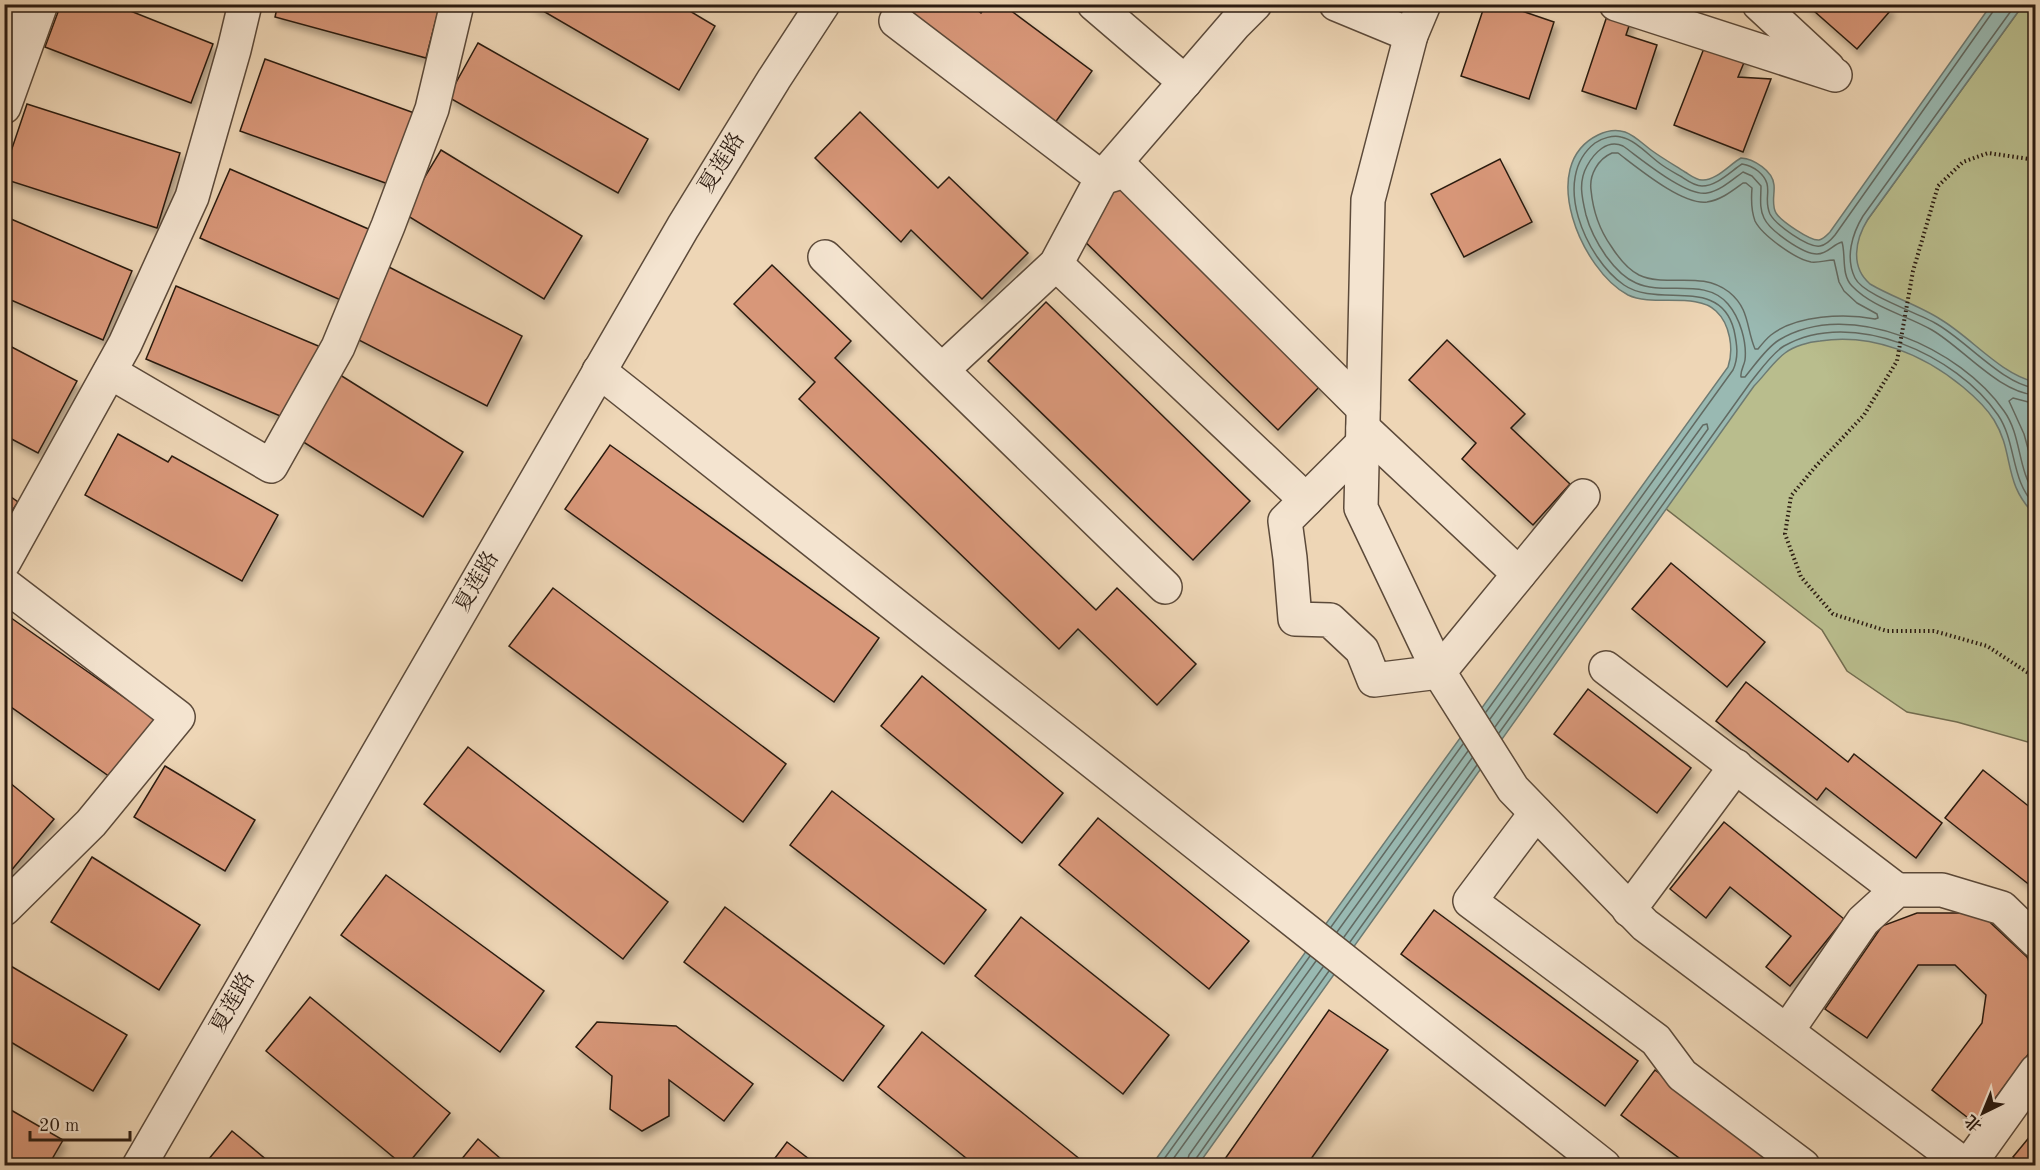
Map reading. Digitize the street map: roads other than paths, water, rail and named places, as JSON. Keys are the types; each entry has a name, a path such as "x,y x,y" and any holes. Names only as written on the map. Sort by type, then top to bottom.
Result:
{"street":[{"path":"4,29 23,4"},
{"path":"4,107 41,4"},
{"path":"4,561 125,344 192,197 245,4"},
{"path":"110,372 271,466 338,347 388,225 432,109 457,4"},
{"name":"夏莲路","path":"139,1166 689,217 823,4"},
{"path":"1094,4 1185,82"},
{"path":"942,370 1056,264 1102,178 1235,24 1255,4"},
{"path":"1336,4 1411,35"},
{"path":"1424,4 1411,35 1368,200 1361,508 1439,672 1513,789 1645,925 1967,1166 2036,1071"},
{"path":"1616,4 1835,75 1759,4"},
{"path":"896,21 1102,178"},
{"path":"1102,178 1125,171 1363,426 1518,574"},
{"path":"825,257 1165,587"},
{"path":"1056,264 1306,500"},
{"path":"599,371 1604,1166"},
{"path":"1363,426 1306,500 1285,521 1295,619 1330,620 1362,650 1374,680 1439,672 1583,496"},
{"path":"4,584 178,717 91,823 4,909"},
{"path":"1606,669 1897,890 1942,890 2002,908 2036,941"},
{"path":"1629,910 1736,766"},
{"path":"1536,813 1470,901 1656,1040 1682,1075 1803,1166"},
{"path":"1786,1031 1863,921 1897,890"}],"water":[{"path":"1991,5 2023,5 1868,219 1860,236 1857,262 1859,270 1870,284 1940,319 2009,371 2035,382 2035,515 2018,491 2005,445 1994,420 1976,398 1948,375 1914,356 1878,343 1859,340 1839,339 1806,343 1785,353 1754,386 1198,1165 1151,1166 1728,367 1731,352 1730,337 1725,323 1716,311 1698,302 1650,300 1628,295 1611,282 1595,264 1582,242 1572,217 1568,192 1570,169 1580,150 1598,135 1611,131 1622,131 1632,135 1691,176 1702,180 1718,175 1741,158 1752,161 1767,171 1773,180 1776,213 1803,234 1819,240 1830,232"}]}
